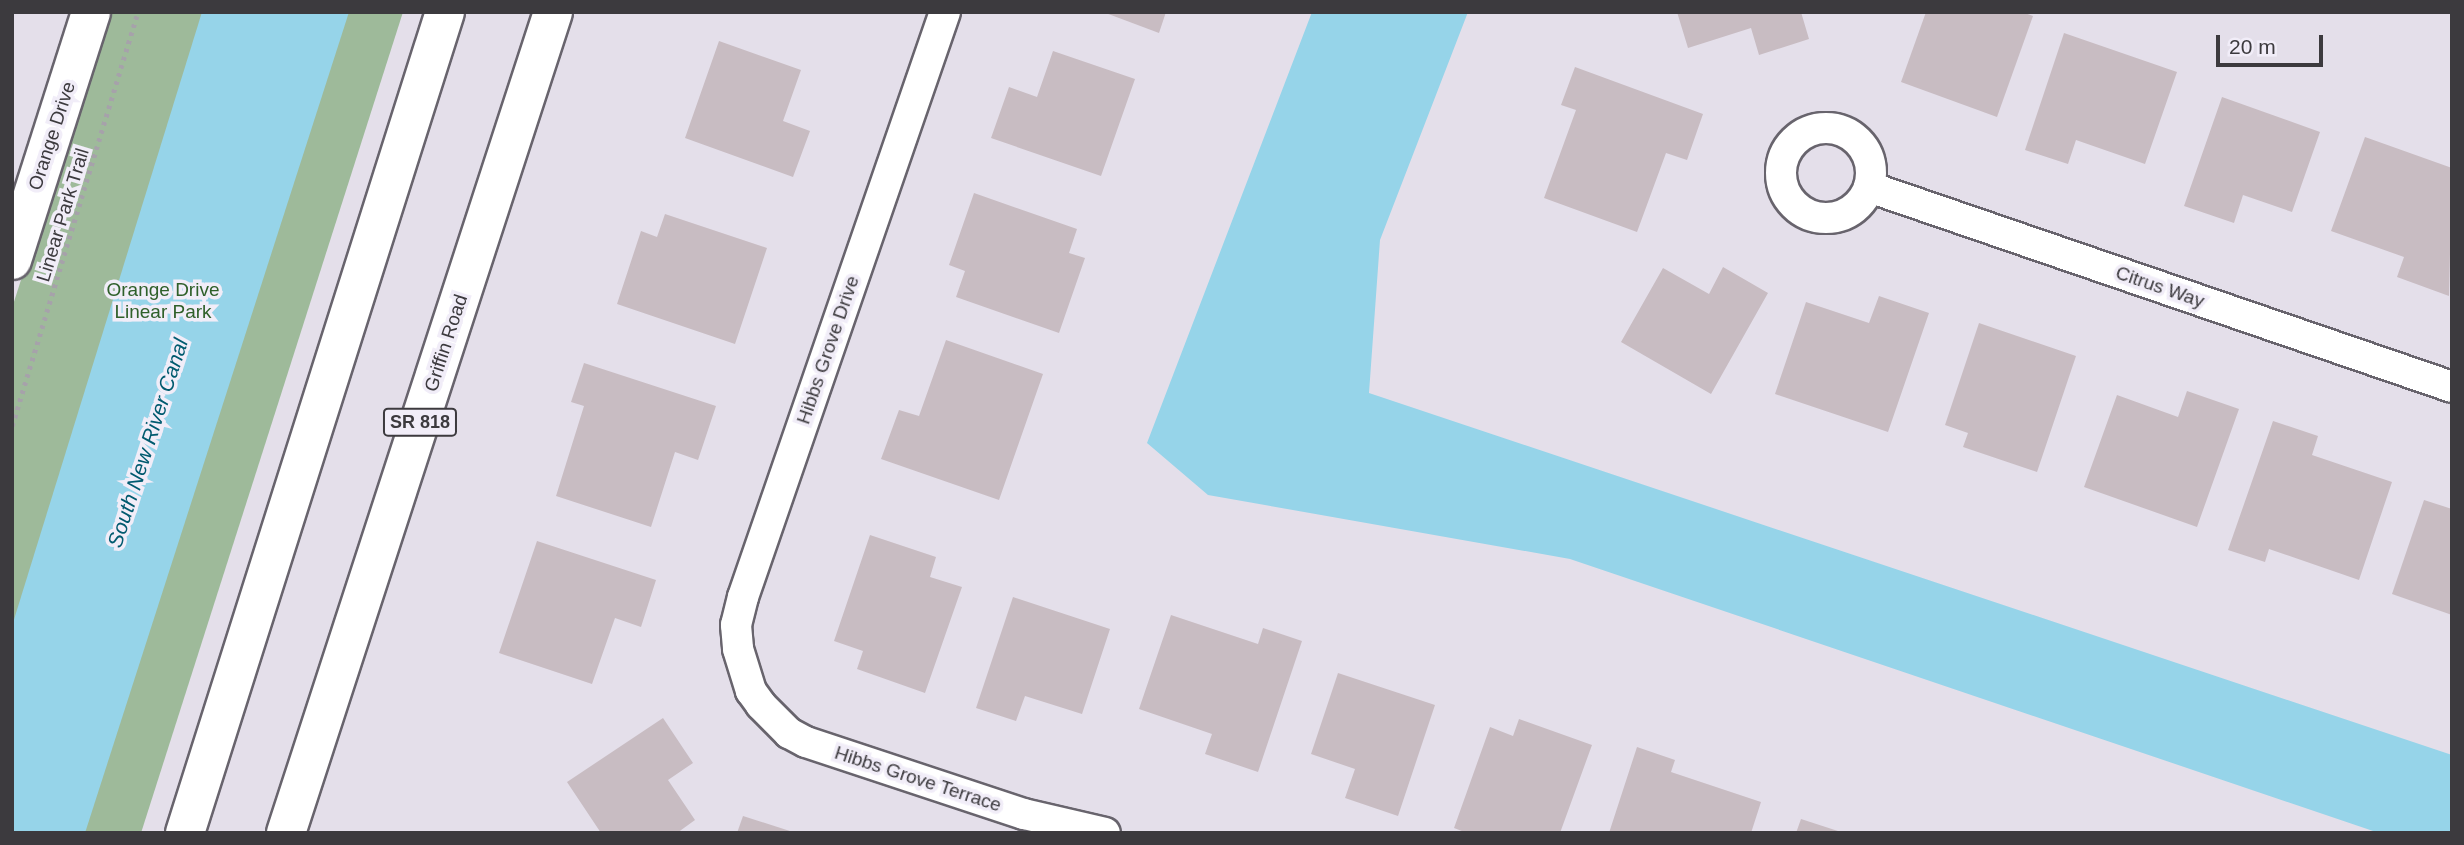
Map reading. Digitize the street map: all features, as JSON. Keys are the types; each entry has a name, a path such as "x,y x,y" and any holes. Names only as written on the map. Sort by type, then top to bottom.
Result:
{"main road":[{"name":"Orange Drive","path":"12,260 21,201 91,12"},
{"path":"185,833 445,12"},
{"name":"Griffin Road","path":"286,833 553,12"}],"street":[{"name":"Hibbs Grove Drive","path":"751,691 738,649 736,625 743,597 945,12"},
{"name":"Citrus Way","path":"1869,187 2452,387"},
{"name":"Hibbs Grove Terrace","path":"751,691 772,719 806,742 1024,814 1105,833"}],"path":[{"name":"Linear Park Trail","path":"12,426 138,12"}],"green space":[{"name":"Orange Drive Linear Park","path":"107,12 403,12 141,833 12,833 12,308"}],"water":[{"name":"South New River Canal","path":"202,12 349,12 85,833 12,833 12,626"},
{"path":"1312,12 1468,12 1380,240 1369,393 2452,755 2452,833 2379,833 1570,559 1208,495 1147,443"}],"building":[{"path":"1103,12 1166,12 1159,33"},
{"path":"1677,12 1801,12 1809,39 1759,55 1751,28 1688,48"},
{"path":"1926,12 2022,12 2033,16 1997,117 1901,82"},
{"path":"2064,33 2177,72 2145,164 2076,140 2068,164 2025,150"},
{"path":"719,41 801,70 783,121 810,131 793,177 685,138"},
{"path":"1053,51 1135,79 1101,176 991,138 1009,87 1037,97"},
{"path":"1575,67 1703,114 1687,160 1666,153 1637,232 1544,198 1576,110 1561,105"},
{"path":"2222,97 2320,132 2292,212 2243,195 2234,223 2184,206"},
{"path":"2365,137 2452,168 2449,296 2397,277 2404,257 2331,231"},
{"path":"974,193 1077,229 1069,253 1085,258 1059,333 956,297 965,271 949,265"},
{"path":"665,214 767,248 735,344 617,304 641,231 657,237"},
{"path":"1723,267 1768,293 1711,394 1621,342 1663,268 1709,294"},
{"path":"1879,296 1929,313 1888,432 1775,394 1806,302 1869,323"},
{"path":"1979,323 2076,356 2037,472 1963,447 1968,433 1945,425"},
{"path":"946,340 1043,374 999,500 881,459 899,410 919,416"},
{"path":"584,363 716,406 698,460 675,452 651,527 556,496 584,406 571,402"},
{"path":"2187,391 2239,409 2197,527 2084,487 2117,395 2178,417"},
{"path":"2273,421 2318,436 2312,455 2392,482 2359,580 2269,549 2265,562 2228,550"},
{"path":"2424,500 2452,509 2452,615 2392,594"},
{"path":"870,535 936,557 930,577 962,587 925,693 857,669 863,651 834,641"},
{"path":"537,541 656,580 641,627 615,618 592,684 499,653"},
{"path":"1013,597 1110,629 1082,714 1025,696 1016,721 976,708"},
{"path":"1171,615 1258,644 1263,628 1302,641 1258,772 1205,754 1212,734 1139,709"},
{"path":"1338,673 1435,705 1398,816 1345,798 1355,769 1311,754"},
{"path":"663,718 693,763 668,780 695,820 677,833 601,833 567,782"},
{"path":"1519,719 1592,745 1560,833 1467,833 1454,828 1490,727 1513,736"},
{"path":"1637,747 1675,760 1671,772 1761,802 1751,833 1609,833"},
{"path":"743,816 793,832 793,833 737,833"},
{"path":"1801,819 1841,832 1841,833 1796,833"}]}
